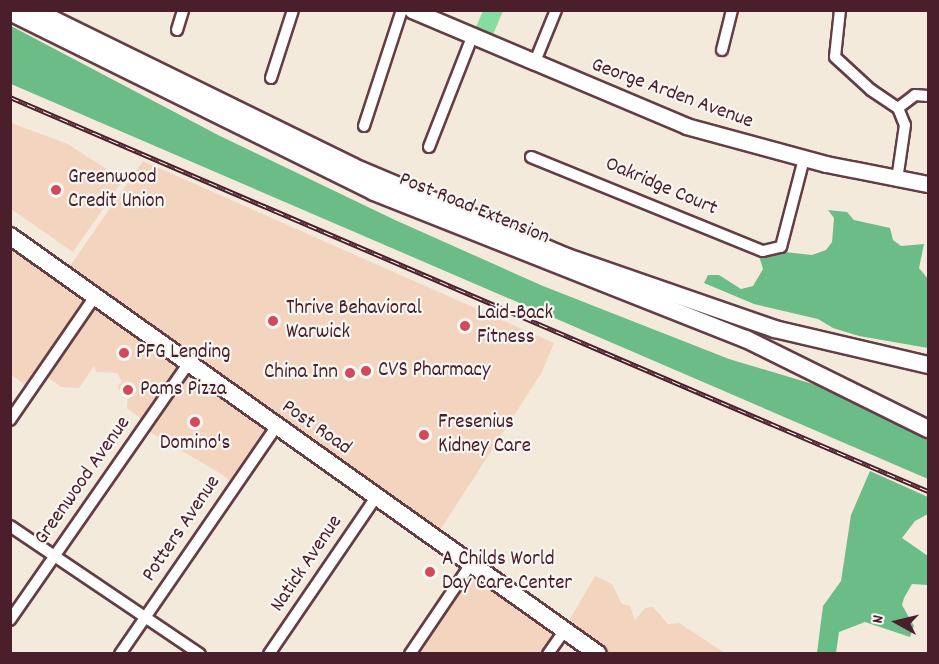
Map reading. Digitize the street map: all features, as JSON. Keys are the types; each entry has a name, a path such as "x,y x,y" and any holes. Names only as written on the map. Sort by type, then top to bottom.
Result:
{"main road":[{"name":"Post Road Extension","path":"34,10 354,167 545,248 776,329 928,365"},
{"name":"Post Road Extension","path":"10,12 374,192 746,339 928,429"},
{"name":"Post Road","path":"10,236 94,298 598,654"}],"street":[{"path":"177,30 183,10"},
{"path":"272,78 293,10"},
{"path":"364,126 402,10"},
{"name":"George Arden Avenue","path":"412,10 534,64 686,126 804,159 897,180 928,184"},
{"path":"534,64 556,10"},
{"path":"722,50 732,10"},
{"path":"840,10 835,57 871,90 898,108 905,138 897,180"},
{"path":"429,147 472,37"},
{"path":"898,108 915,95 928,96"},
{"name":"Oakridge Court","path":"531,157 641,199 763,251 781,247 804,159"},
{"path":"10,420 94,298"},
{"name":"Greenwood Avenue","path":"10,620 188,364"},
{"name":"Potters Avenue","path":"120,654 276,427"},
{"name":"Natick Avenue","path":"269,654 376,497"},
{"path":"10,526 200,654"},
{"path":"410,654 471,564"},
{"path":"548,654 565,630"}],"shaded area":[{"path":"11,123 68,144 123,180 73,252 11,209"},
{"path":"143,161 554,343 542,372 435,538 282,433 240,490 223,475 143,428 144,421 127,408 128,393 120,392 118,386 122,381 117,373 96,372 94,366 79,388 61,387 42,373 28,387 11,375 10,239 63,276"},
{"path":"469,565 564,629 595,576 612,584 622,604 630,606 635,620 645,608 653,607 668,624 679,623 725,653 597,653 567,632 547,653 425,653 415,646"}],"green space":[{"path":"483,11 503,11 492,37 475,29"},
{"path":"11,26 220,136 395,220 543,286 729,359 816,385 928,439 928,479 11,84"},
{"path":"828,210 847,212 854,220 890,228 893,240 901,246 924,244 919,268 928,279 928,348 859,336 833,328 818,319 754,304 704,283 708,275 719,275 741,289 753,286 763,269 757,249 812,255 826,250 832,242 834,218"},
{"path":"870,471 928,497 928,514 915,521 902,538 928,556 928,585 912,584 904,598 902,605 914,626 910,637 865,622 839,632 836,653 817,653 823,606 841,581 851,515"}],"railway":[{"path":"10,97 928,491"}],"place":[{"name":"Greenwood Credit Union","path":"56,190"},
{"name":"Thrive Behavioral Warwick","path":"273,321"},
{"name":"Laid-Back Fitness","path":"465,326"},
{"name":"PFG Lending","path":"124,353"},
{"name":"CVS Pharmacy","path":"366,371"},
{"name":"China Inn","path":"350,373"},
{"name":"Pams Pizza","path":"128,390"},
{"name":"Domino's","path":"195,422"},
{"name":"Fresenius Kidney Care","path":"424,435"},
{"name":"A Childs World Day Care Center","path":"430,572"}]}
